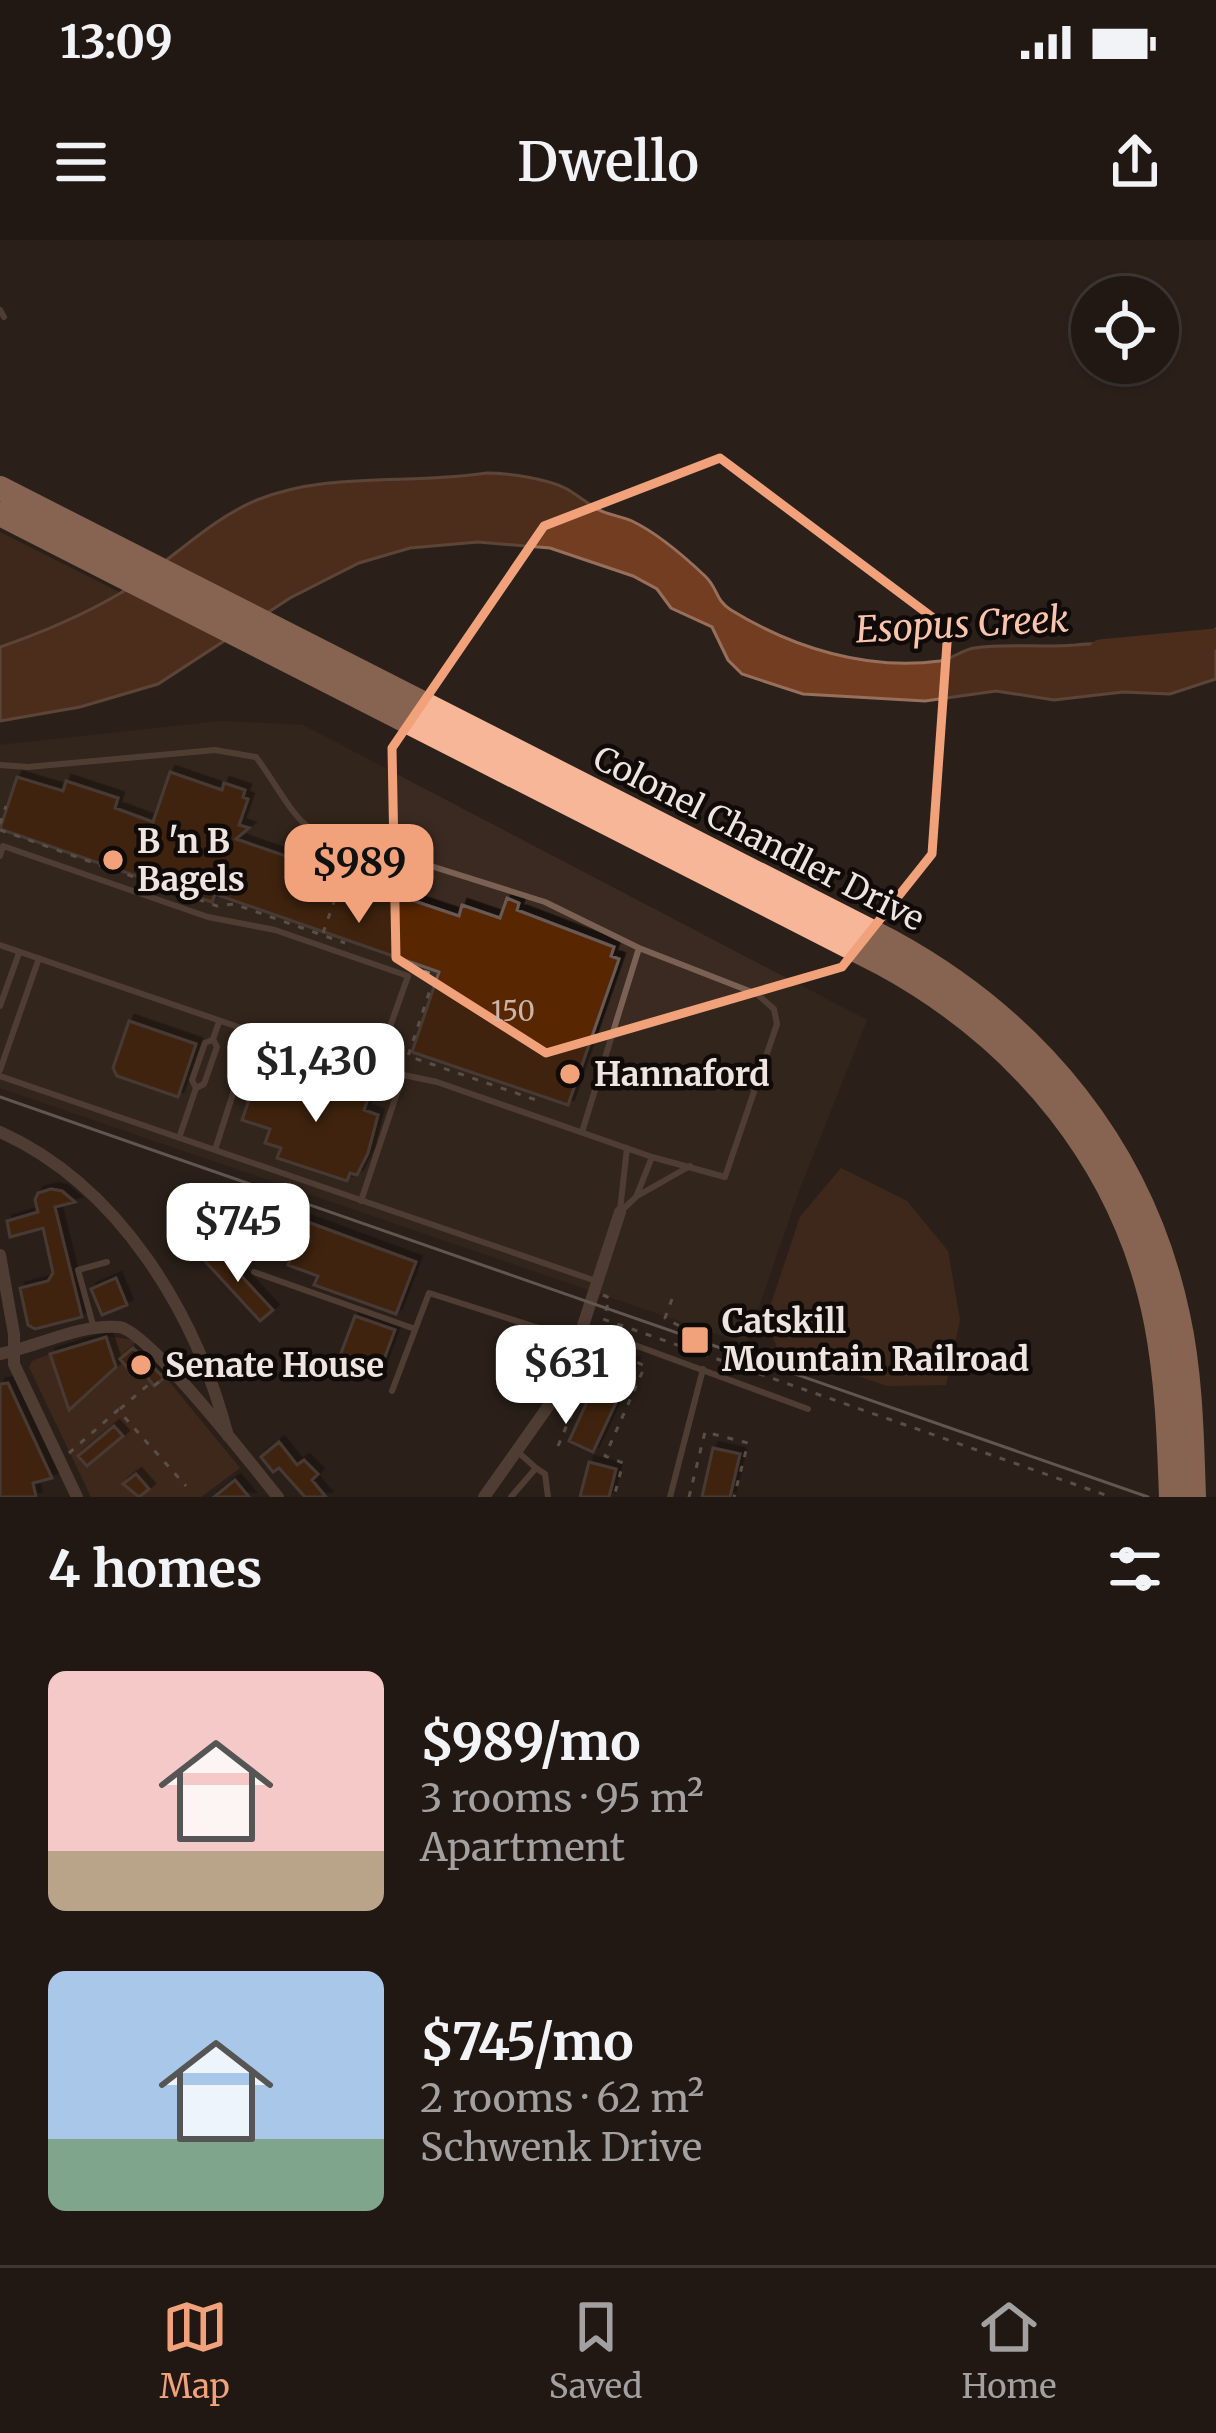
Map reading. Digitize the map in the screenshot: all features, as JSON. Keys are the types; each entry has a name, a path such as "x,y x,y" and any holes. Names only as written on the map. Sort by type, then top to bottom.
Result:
{"highway":[{"name":"Colonel Chandler Drive","path":"0,488 903,949 972,992 1029,1040 1102,1129 1153,1230 1174,1296 1183,1345 1186,1482 1171,1497"},
{"name":"Colonel Chandler Drive","path":"0,514 881,963 940,999 995,1041 1070,1124 1104,1179 1131,1238 1160,1348 1186,1482"}],"street":[{"path":"0,1132 41,1155 93,1197 150,1263 202,1357 228,1436"},
{"path":"484,1497 565,1384 620,1212"},
{"path":"0,1255 7,1352 76,1497"},
{"path":"7,1352 94,1329 130,1330 168,1366 278,1497"}],"lane":[{"path":"0,765 28,767 237,751 256,757 301,823 354,844 545,902 640,948 757,994 774,1009 776,1024 725,1177 437,1082 337,1061 0,945"},
{"path":"0,856 3,846 208,917 275,930 408,976 375,1069"},
{"path":"582,1132 640,948"},
{"path":"19,952 1,1001 22,1005"},
{"path":"39,958 0,1073 594,1286"},
{"path":"179,1138 196,1088 192,1080 219,1021"},
{"path":"215,1150 253,1032"},
{"path":"361,1201 403,1075"},
{"path":"620,1212 627,1148"},
{"path":"636,1197 652,1156"},
{"path":"620,1212 636,1197 692,1166"},
{"path":"94,1329 78,1270 107,1262"},
{"path":"254,1272 416,1329"},
{"path":"392,1391 429,1293 579,1342"},
{"path":"583,1326 808,1409"},
{"path":"670,1497 703,1369"},
{"path":"518,1453 545,1474 548,1497"},
{"path":"511,1497 536,1468"}],"path":[{"path":"6,806 0,827 217,906 233,904 345,944"},
{"path":"322,935 354,844"},
{"path":"412,967 435,975 409,1057 542,1102"},
{"path":"594,1286 610,1298 603,1319 1111,1497"},
{"path":"672,1299 665,1318 685,1329"},
{"path":"558,1446 601,1345 645,1366 605,1456 623,1463 614,1497"},
{"path":"68,1454 148,1385 151,1388 165,1377"},
{"path":"118,1410 186,1486"},
{"path":"689,1497 705,1432 748,1443 734,1497"}],"highlighted area":[{"path":"720,458 948,629 932,854 842,967 546,1053 396,958 392,748 544,526"}],"shaded area":[{"path":"487,473 550,482 601,511 632,521 697,569 731,610 832,654 913,663 940,661 986,647 1095,644 1162,648 1216,629 1216,679 1170,694 1123,692 1054,700 996,691 925,701 803,694 742,674 728,660 712,627 671,608 657,589 633,576 550,548 478,542 410,548 359,563 290,598 158,684 80,707 0,721 0,647 61,624 119,594 238,509 313,485"},
{"path":"0,532 121,593 48,630 0,647"},
{"path":"221,721 303,725 867,1020 799,1191 746,1344 0,1088 0,745"},
{"path":"841,1168 907,1201 948,1251 960,1320 946,1385 887,1386 777,1348 766,1319 800,1217"},
{"path":"105,1336 135,1340 240,1468 201,1497 91,1497 29,1367 50,1354 70,1410 115,1368"}],"building":[{"path":"170,772 222,790 224,783 245,790 243,797 248,799 239,825 249,828 236,839 350,878 353,869 380,878 376,888 459,916 462,905 500,918 507,898 519,903 517,910 614,947 611,956 619,959 568,1105 412,1052 439,972 215,894 212,902 0,829 17,777 63,791 66,781 118,798 115,808 153,822"},
{"path":"129,1021 196,1044 178,1097 117,1076 113,1068"},
{"path":"305,1075 349,1084 347,1089 369,1096 364,1110 378,1115 368,1153 357,1175 350,1173 347,1181 277,1158 281,1148 265,1143 270,1129 242,1120 255,1083 293,1096"},
{"path":"51,1189 75,1202 55,1207 82,1317 35,1329 28,1325 20,1288 48,1281 53,1273 43,1228 10,1237 7,1221 38,1212 38,1193"},
{"path":"203,1196 275,1222 263,1251 191,1225"},
{"path":"305,1221 416,1262 396,1314 314,1285 318,1276 288,1265"},
{"path":"216,1249 273,1310 260,1321 204,1260"},
{"path":"116,1278 127,1305 102,1315 91,1289"},
{"path":"355,1316 395,1330 381,1367 341,1353"},
{"path":"106,1337 116,1367 69,1410 50,1354"},
{"name":"Senate House","path":"133,1348 164,1378 154,1386 142,1370 134,1376 120,1359"},
{"path":"610,1352 634,1364 593,1452 569,1441"},
{"path":"8,1383 52,1478 33,1483 36,1497 0,1497 0,1384"},
{"path":"114,1426 123,1436 87,1466 78,1456"},
{"path":"279,1442 297,1465 304,1460 318,1474 312,1480 326,1497 305,1497 279,1468 273,1472 261,1457"},
{"path":"713,1448 740,1454 730,1497 702,1497"},
{"path":"589,1462 616,1469 609,1497 580,1497"},
{"path":"136,1474 149,1489 139,1497 123,1484"},
{"path":"235,1480 249,1497 214,1497"}],"waterway":[{"name":"Esopus Creek","path":"1100,650 1216,639"}],"railway":[{"path":"0,1097 1148,1497"}],"place":[{"name":"B 'n B Bagels","path":"113,860"},
{"name":"Hannaford","path":"570,1074"},
{"name":"Catskill Mountain Railroad","path":"695,1340"},
{"name":"Senate House","path":"141,1365"}]}
